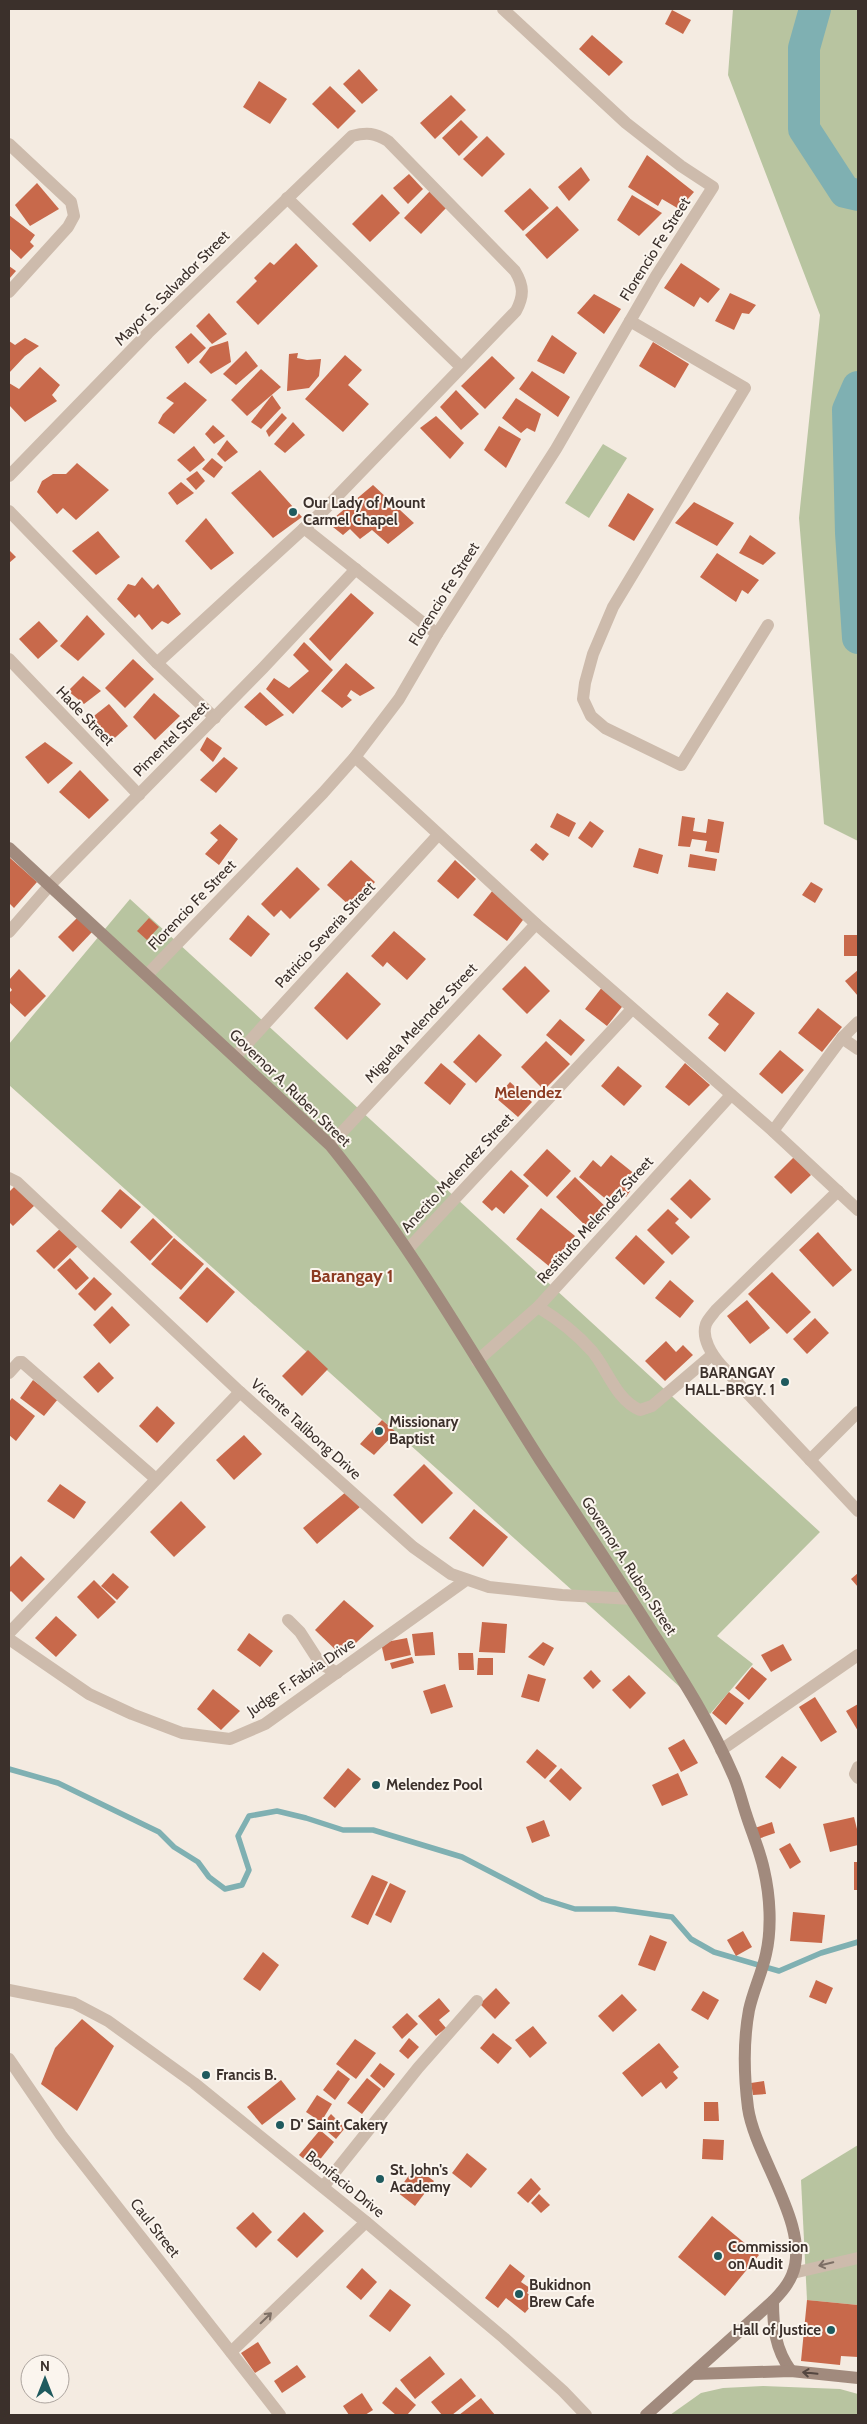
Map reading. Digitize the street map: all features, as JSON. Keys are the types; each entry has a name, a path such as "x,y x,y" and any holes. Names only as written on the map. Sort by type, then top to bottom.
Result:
{"main road":[{"name":"Governor A. Ruben Street","path":"9,848 330,1145 364,1187 408,1249 477,1361 632,1599 709,1722 735,1779 765,1871 770,1929 767,1952 751,2003 746,2034 745,2082 752,2129 788,2212 795,2243 794,2273"},
{"path":"646,2415 773,2301 786,2287 794,2273"},
{"path":"773,2301 776,2341 783,2360 791,2371"},
{"path":"692,2374 791,2371 858,2378"}],"street":[{"name":"Florencio Fe Street","path":"146,976 355,757 399,699 437,634 556,449 630,321 713,187 681,166 626,123 503,9"},
{"name":"Mayor S. Salvador Street","path":"9,476 155,327 287,198 352,136 365,132 378,135 388,141 515,271 521,281 523,292 516,311 461,367"},
{"path":"9,144 72,202 74,216 68,227 9,292"},
{"path":"157,662 326,509 461,367 287,198"},
{"path":"630,321 745,388 613,607 584,683 583,700 591,716 605,728 681,765 768,625"},
{"path":"9,511 157,662 215,718"},
{"path":"304,528 437,634"},
{"name":"Pimentel Street","path":"9,932 50,885 215,718 356,569"},
{"name":"Hade Street","path":"9,659 138,795"},
{"path":"355,757 536,924 773,1131 858,1210"},
{"name":"Patricio Severia Street","path":"235,1057 438,835"},
{"name":"Miguela Melendez Street","path":"330,1145 536,924"},
{"name":"Anecito Melendez Street","path":"408,1249 632,1009"},
{"path":"773,1131 842,1038 858,1022"},
{"path":"842,1038 858,1049"},
{"name":"Restituto Melendez Street","path":"477,1361 538,1307 731,1095"},
{"name":"Vicente Talibong Drive","path":"9,1178 18,1182 240,1392 413,1547 451,1574 489,1587 562,1595 632,1599"},
{"path":"838,1191 716,1310 706,1324 705,1337 712,1355 858,1511"},
{"path":"538,1307 569,1328 592,1351 628,1405 640,1410 652,1406 712,1355"},
{"path":"9,1373 19,1362 22,1362 156,1479"},
{"path":"9,1633 240,1392"},
{"path":"810,1460 858,1412"},
{"name":"Judge F. Fabria Drive","path":"9,1639 89,1694 132,1714 182,1733 230,1739 265,1724 466,1580"},
{"path":"288,1620 300,1632 320,1663 337,1673"},
{"path":"721,1750 858,1655"},
{"path":"858,1767 855,1774 858,1778"},
{"name":"Bonifacio Drive","path":"9,1990 74,2003 108,2021 194,2083 366,2222 504,2338 563,2391 586,2415"},
{"path":"323,2187 418,2068 477,2001"},
{"name":"Caul Street","path":"9,2059 61,2135 280,2415"},
{"path":"231,2352 366,2222"},
{"path":"794,2273 858,2258"}],"green space":[{"path":"733,9 858,9 858,841 824,824 799,518 820,315 728,75"},
{"path":"603,444 627,458 589,518 565,503"},
{"path":"130,899 820,1532 717,1636 753,1664 710,1714 9,1085 9,1044"},
{"path":"858,2145 858,2305 807,2300 801,2180"},
{"path":"763,2386 840,2389 858,2394 858,2415 670,2415 701,2393 723,2388"}],"building":[{"path":"672,10 691,20 683,34 665,24"},
{"path":"592,35 623,62 609,76 579,49"},
{"path":"359,69 378,90 362,104 343,84"},
{"path":"259,81 287,99 270,124 243,107"},
{"path":"330,86 356,111 338,129 312,104"},
{"path":"451,95 466,110 435,139 420,123"},
{"path":"461,120 478,137 459,156 442,138"},
{"path":"487,136 505,154 482,177 463,159"},
{"path":"647,155 694,192 679,209 662,199 658,206 628,187"},
{"path":"581,167 590,180 569,201 558,187"},
{"path":"409,174 423,189 408,204 393,188"},
{"path":"37,183 59,209 30,226 15,205"},
{"path":"530,188 549,208 523,231 504,211"},
{"path":"431,190 448,206 421,234 404,218"},
{"path":"382,194 400,213 370,242 352,224"},
{"path":"632,195 662,213 639,236 617,220"},
{"path":"557,206 579,230 547,259 525,235"},
{"path":"9,215 35,235 30,242 34,246 21,259 9,248"},
{"path":"296,243 318,266 258,325 236,302 257,281 254,278 270,262 274,265"},
{"path":"681,263 720,289 708,303 700,297 694,307 664,288"},
{"path":"9,266 16,271 9,279"},
{"path":"730,293 756,305 749,314 742,313 734,330 715,321"},
{"path":"594,294 621,309 604,334 577,313"},
{"path":"209,313 227,334 212,344 196,326"},
{"path":"191,333 206,348 188,364 175,347"},
{"path":"552,335 577,353 564,374 537,361"},
{"path":"25,338 39,346 25,356 9,373 9,341 15,345"},
{"path":"228,341 231,362 211,374 199,362 210,347"},
{"path":"653,342 689,364 675,388 639,366"},
{"path":"246,351 258,366 236,385 223,374"},
{"path":"298,353 297,358 307,360 321,359 319,376 309,388 287,391 289,354"},
{"path":"345,355 362,370 348,385 369,404 343,432 305,399"},
{"path":"492,356 515,378 485,409 461,386"},
{"path":"40,367 60,385 52,395 57,401 25,422 9,405 9,383 19,389"},
{"path":"261,369 281,387 247,416 231,400"},
{"path":"532,371 570,397 558,417 519,389"},
{"path":"185,382 207,400 174,434 158,423 163,414 174,403 166,398"},
{"path":"456,390 479,414 461,430 440,407"},
{"path":"272,395 281,408 261,429 251,422"},
{"path":"516,398 541,414 535,432 527,428 521,433 502,418"},
{"path":"282,413 287,418 269,437 266,431"},
{"path":"436,416 464,443 450,459 420,428"},
{"path":"293,422 305,435 285,453 274,444"},
{"path":"213,425 225,436 214,444 205,434"},
{"path":"499,426 521,439 506,468 484,450"},
{"path":"227,440 238,452 225,462 217,454"},
{"path":"194,446 205,460 190,472 177,460"},
{"path":"212,458 223,467 214,478 202,469"},
{"path":"77,463 109,490 76,520 63,508 57,514 37,492 42,481 53,474 66,474"},
{"path":"260,470 302,517 273,538 231,493"},
{"path":"197,471 205,481 196,490 186,479"},
{"path":"181,482 194,493 177,505 168,493"},
{"path":"373,485 414,523 388,544 372,530 360,539 350,529 343,535 328,523"},
{"path":"628,493 654,509 634,541 608,526"},
{"path":"694,502 734,523 717,546 675,523"},
{"path":"206,518 234,553 211,570 185,541"},
{"path":"98,531 120,557 96,575 72,551"},
{"path":"750,535 776,553 763,565 739,553"},
{"path":"9,550 16,557 9,563"},
{"path":"717,553 759,580 748,594 742,590 736,602 700,577"},
{"path":"142,577 153,589 158,584 181,614 168,624 162,621 152,630 139,614 135,618 117,599 128,584 135,586"},
{"path":"351,593 374,613 330,661 309,639"},
{"path":"87,615 105,634 78,661 60,646"},
{"path":"39,621 58,641 38,659 19,639"},
{"path":"304,642 333,670 293,714 266,689 274,678 289,688 309,671 293,655"},
{"path":"133,659 154,679 125,708 105,688"},
{"path":"346,663 375,688 360,696 351,690 347,696 352,700 342,708 321,691"},
{"path":"83,676 101,691 84,704 68,691"},
{"path":"260,692 284,715 266,726 244,707"},
{"path":"154,693 180,716 155,740 133,717"},
{"path":"109,704 128,726 106,746 85,723"},
{"path":"207,737 222,748 213,762 200,750"},
{"path":"45,742 73,763 48,784 25,757"},
{"path":"224,757 238,768 216,793 200,780"},
{"path":"80,770 109,800 89,819 59,792"},
{"path":"557,813 576,823 569,837 550,827"},
{"path":"682,816 695,818 693,831 706,833 708,819 724,822 719,853 705,851 707,841 692,839 690,847 678,846"},
{"path":"590,821 604,831 592,848 578,838"},
{"path":"220,824 238,839 219,865 205,854 218,840 210,833"},
{"path":"536,843 549,854 543,861 530,850"},
{"path":"639,848 663,855 658,874 633,867"},
{"path":"690,854 717,859 715,871 688,867"},
{"path":"9,857 37,882 14,908 9,903"},
{"path":"351,860 375,882 351,907 327,885"},
{"path":"455,860 476,879 458,899 437,881"},
{"path":"297,867 320,889 290,919 281,910 274,917 261,904"},
{"path":"811,882 823,889 815,903 802,895"},
{"path":"493,890 526,916 507,941 473,915"},
{"path":"248,915 270,934 251,957 229,939"},
{"path":"78,917 93,931 73,952 58,937"},
{"path":"149,918 159,927 147,940 137,931"},
{"path":"394,931 426,959 407,980 387,962 383,967 371,956"},
{"path":"844,935 858,935 858,956 844,956"},
{"path":"525,966 550,991 527,1014 502,989"},
{"path":"19,969 46,996 25,1017 9,1002 9,993 12,990 9,986 9,980"},
{"path":"858,970 858,996 845,981"},
{"path":"347,972 381,1004 347,1040 314,1008"},
{"path":"603,986 625,1003 607,1026 585,1009"},
{"path":"727,992 755,1013 725,1052 708,1038 719,1024 708,1015"},
{"path":"818,1008 842,1027 822,1052 798,1033"},
{"path":"560,1019 585,1040 571,1056 546,1035"},
{"path":"479,1034 502,1055 476,1083 453,1062"},
{"path":"546,1041 570,1064 544,1090 521,1067"},
{"path":"780,1050 804,1070 782,1094 759,1074"},
{"path":"441,1063 466,1084 450,1105 424,1083"},
{"path":"685,1063 710,1085 689,1106 665,1087"},
{"path":"618,1066 642,1086 624,1106 601,1086"},
{"path":"510,1082 532,1102 518,1117 496,1098"},
{"path":"547,1149 571,1171 547,1197 523,1175"},
{"path":"611,1155 636,1175 629,1184 633,1187 626,1197 616,1189 607,1200 579,1177 593,1160 601,1167"},
{"path":"794,1157 811,1175 791,1194 774,1177"},
{"path":"511,1170 529,1186 504,1214 496,1207 492,1211 482,1202"},
{"path":"575,1177 611,1212 601,1223 594,1217 586,1226 556,1197"},
{"path":"690,1179 711,1199 691,1219 670,1199"},
{"path":"16,1185 35,1205 13,1226 9,1222 9,1192"},
{"path":"120,1189 141,1207 121,1229 101,1211"},
{"path":"541,1208 575,1236 550,1267 516,1239"},
{"path":"668,1209 679,1219 675,1223 690,1237 672,1255 647,1230"},
{"path":"153,1218 173,1237 150,1261 130,1242"},
{"path":"62,1227 79,1245 54,1269 36,1251"},
{"path":"818,1232 852,1270 833,1287 799,1250"},
{"path":"636,1235 665,1262 644,1285 615,1258"},
{"path":"174,1238 204,1264 181,1290 151,1264"},
{"path":"70,1258 89,1278 76,1290 57,1270"},
{"path":"207,1267 235,1292 207,1323 179,1298"},
{"path":"772,1272 811,1312 787,1334 748,1294"},
{"path":"94,1277 112,1294 95,1311 78,1294"},
{"path":"670,1280 694,1301 680,1318 655,1298"},
{"path":"747,1300 770,1328 750,1344 727,1316"},
{"path":"112,1306 130,1325 110,1344 93,1325"},
{"path":"815,1318 829,1333 807,1354 793,1339"},
{"path":"666,1341 676,1352 683,1345 693,1355 665,1381 645,1361"},
{"path":"308,1350 328,1369 302,1396 282,1376"},
{"path":"99,1362 114,1378 98,1393 83,1377"},
{"path":"33,1380 58,1399 44,1416 20,1398"},
{"path":"12,1398 35,1416 16,1441 9,1435 9,1402"},
{"path":"157,1406 175,1423 157,1443 139,1426"},
{"name":"Missionary Baptist","path":"382,1420 396,1432 374,1455 360,1444"},
{"path":"244,1435 262,1454 234,1480 216,1460"},
{"path":"424,1464 453,1493 422,1524 393,1495"},
{"path":"60,1484 86,1502 74,1519 47,1501"},
{"path":"347,1491 360,1507 317,1544 303,1528"},
{"path":"181,1501 206,1527 174,1557 150,1532"},
{"path":"474,1509 508,1537 483,1567 449,1538"},
{"path":"21,1556 45,1579 22,1602 11,1591 9,1593 9,1568"},
{"path":"113,1573 129,1587 117,1600 101,1586"},
{"path":"858,1573 858,1587 851,1579"},
{"path":"94,1580 116,1602 98,1619 77,1597"},
{"path":"344,1600 374,1626 342,1656 315,1630"},
{"path":"56,1616 77,1635 56,1657 35,1638"},
{"path":"482,1622 507,1624 505,1653 479,1652"},
{"path":"433,1632 435,1655 415,1656 412,1634"},
{"path":"249,1633 273,1651 260,1667 237,1650"},
{"path":"407,1638 411,1655 385,1661 381,1643"},
{"path":"543,1642 554,1648 544,1666 528,1657"},
{"path":"783,1644 792,1660 771,1672 761,1655"},
{"path":"458,1653 473,1653 474,1670 459,1670"},
{"path":"412,1657 414,1663 392,1669 390,1663"},
{"path":"478,1658 493,1658 493,1675 477,1675"},
{"path":"752,1667 767,1679 749,1700 735,1688"},
{"path":"591,1670 601,1681 593,1689 583,1678"},
{"path":"528,1674 546,1679 539,1702 521,1697"},
{"path":"629,1675 646,1693 630,1709 612,1690"},
{"path":"445,1684 453,1707 431,1714 423,1691"},
{"path":"213,1689 240,1711 221,1730 197,1709"},
{"path":"729,1692 744,1703 726,1725 712,1713"},
{"path":"815,1697 837,1732 821,1742 799,1707"},
{"path":"858,1704 858,1731 846,1711"},
{"path":"684,1739 698,1763 681,1772 668,1748"},
{"path":"537,1749 557,1766 545,1779 526,1762"},
{"path":"782,1756 797,1767 780,1789 765,1777"},
{"path":"348,1768 361,1779 335,1808 323,1798"},
{"path":"561,1768 582,1788 570,1801 549,1781"},
{"path":"678,1773 688,1795 662,1806 652,1785"},
{"path":"854,1817 858,1833 858,1845 830,1852 823,1824"},
{"path":"544,1820 550,1836 532,1843 526,1827"},
{"path":"772,1822 775,1833 758,1839 755,1828"},
{"path":"790,1843 801,1862 790,1869 779,1849"},
{"path":"854,1862 858,1862 858,1890 854,1890"},
{"path":"372,1875 388,1882 368,1925 351,1917"},
{"path":"390,1883 406,1891 391,1923 375,1915"},
{"path":"793,1912 825,1915 822,1943 790,1941"},
{"path":"743,1931 752,1947 736,1956 727,1940"},
{"path":"650,1935 667,1942 655,1971 638,1965"},
{"path":"263,1952 279,1965 260,1991 243,1979"},
{"path":"816,1980 833,1988 826,2004 809,1997"},
{"path":"496,1988 510,2003 495,2019 480,2004"},
{"path":"703,1991 719,2000 708,2020 691,2010"},
{"path":"622,1994 637,2010 613,2032 598,2016"},
{"path":"439,1998 450,2011 439,2020 446,2028 436,2036 418,2016"},
{"path":"407,2013 418,2024 402,2039 392,2027"},
{"path":"82,2019 114,2046 77,2111 41,2084 55,2048"},
{"path":"533,2026 547,2043 530,2058 515,2040"},
{"path":"493,2033 512,2048 498,2064 480,2048"},
{"path":"409,2038 419,2047 408,2059 399,2051"},
{"path":"355,2039 376,2053 356,2079 336,2064"},
{"path":"659,2043 679,2067 673,2072 678,2078 666,2089 661,2082 642,2097 622,2073"},
{"path":"380,2063 395,2074 384,2088 370,2076"},
{"path":"338,2070 350,2079 335,2100 323,2090"},
{"path":"367,2078 381,2089 362,2114 347,2103"},
{"path":"281,2080 296,2099 262,2125 247,2107"},
{"path":"764,2081 766,2094 753,2095 751,2083"},
{"path":"317,2095 332,2104 321,2122 306,2112"},
{"path":"704,2102 718,2102 719,2121 704,2121"},
{"path":"331,2114 345,2128 336,2139 321,2126"},
{"path":"320,2130 334,2142 314,2167 299,2155"},
{"path":"703,2139 724,2140 723,2160 702,2159"},
{"path":"467,2153 487,2169 471,2188 452,2173"},
{"path":"415,2167 434,2181 415,2206 397,2192"},
{"path":"531,2178 541,2189 528,2203 517,2193"},
{"path":"539,2194 550,2205 541,2213 531,2203"},
{"path":"253,2212 272,2232 256,2248 236,2228"},
{"path":"304,2212 324,2231 297,2258 277,2240"},
{"name":"Commission on Audit","path":"712,2216 759,2255 725,2296 678,2257"},
{"path":"510,2264 525,2276 521,2282 530,2288 527,2293 536,2300 525,2313 506,2298 498,2308 485,2298"},
{"path":"362,2268 377,2282 361,2300 346,2287"},
{"path":"390,2289 411,2305 390,2332 369,2316"},
{"name":"Hall of Justice","path":"807,2300 858,2305 858,2357 841,2356 840,2365 801,2361"},
{"path":"258,2342 271,2363 255,2373 241,2353"},
{"path":"430,2356 445,2374 415,2399 400,2380"},
{"path":"297,2365 306,2377 282,2393 274,2381"},
{"path":"461,2378 476,2396 452,2415 442,2415 431,2402"},
{"path":"396,2387 416,2405 407,2415 396,2415 382,2403"},
{"path":"362,2393 373,2410 365,2415 349,2415 343,2406"},
{"path":"481,2398 495,2415 459,2415"}],"waterway":[{"path":"815,9 804,48 804,129 845,192 858,195"},
{"path":"858,387 848,410 851,533 858,638"},
{"path":"9,1769 58,1783 159,1832 174,1847 198,1862 209,1877 225,1889 242,1885 249,1870 238,1836 249,1816 277,1811 343,1830 373,1830 462,1857 543,1899 575,1909 615,1909 672,1917 691,1939 714,1952 779,1971 821,1953 858,1942"}],"place":[{"name":"Our Lady of Mount Carmel Chapel","path":"293,512"},
{"name":"BARANGAY HALL-BRGY. 1","path":"785,1382"},
{"name":"Missionary Baptist","path":"379,1431"},
{"name":"Melendez Pool","path":"376,1785"},
{"name":"Francis B.","path":"206,2075"},
{"name":"D' Saint Cakery","path":"280,2125"},
{"name":"St. John's Academy","path":"380,2179"},
{"name":"Commission on Audit","path":"718,2256"},
{"name":"Bukidnon Brew Cafe","path":"519,2294"},
{"name":"Hall of Justice","path":"831,2330"}],"district":[{"name":"Melendez","path":"528,1092"},
{"name":"Barangay 1","path":"352,1276"}]}
